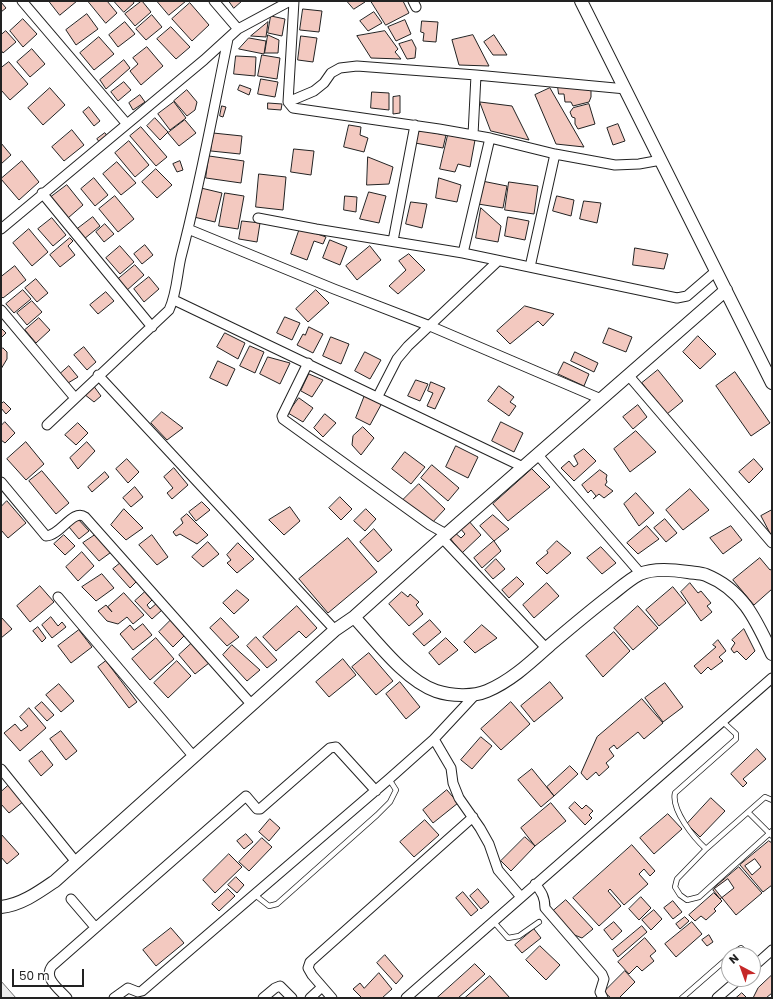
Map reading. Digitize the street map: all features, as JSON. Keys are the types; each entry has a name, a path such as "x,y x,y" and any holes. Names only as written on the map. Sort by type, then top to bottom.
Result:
{"street":[{"path":"22,1 126,123"},
{"path":"214,1 238,29"},
{"path":"1,228 228,39 238,29 290,1"},
{"path":"294,1 288,102 293,108 415,125 490,138 555,154 615,165 639,164 661,160"},
{"path":"582,1 772,383"},
{"path":"47,425 98,375 152,327 169,310 174,300 178,267 188,229 228,39"},
{"path":"288,102 314,91 324,83 331,73 340,68 357,66 626,89"},
{"path":"473,135 476,75"},
{"path":"393,241 415,125"},
{"path":"464,253 490,138"},
{"path":"530,267 555,154"},
{"path":"42,193 152,327"},
{"path":"258,218 464,253 677,298 687,296 716,271"},
{"path":"188,229 334,289 430,326 600,399"},
{"path":"378,396 397,359 408,346 498,261"},
{"path":"1,906 9,906 35,894 55,881 335,630 354,617 537,454 600,399 629,376 726,290"},
{"path":"174,300 524,466"},
{"path":"1,310 75,398"},
{"path":"308,363 282,416 283,419 444,536 547,649"},
{"path":"98,375 335,630"},
{"path":"629,376 772,543"},
{"path":"537,454 641,574"},
{"path":"1,482 46,536 53,534 76,515 82,515 85,517 252,706"},
{"path":"354,617 406,673 423,684 436,691 475,695 486,692 522,670 589,612 621,587 641,574 651,571 676,570 705,575 723,584 744,602 759,626 772,654"},
{"path":"58,597 194,757"},
{"path":"406,998 772,678"},
{"path":"114,998 128,988 138,992 142,991 376,791 434,738 475,695"},
{"path":"434,738 450,768 453,783 459,798 473,817 489,844 498,870 521,897"},
{"path":"67,998 50,979 48,974 49,970 246,796 257,809 260,809 330,748 336,747 376,791"},
{"path":"1,769 76,862"},
{"path":"332,998 308,968 310,962 473,817"},
{"path":"535,884 542,892 545,899 545,908 602,974 604,979 600,992 604,998"},
{"path":"71,899 96,927"},
{"path":"761,959 772,950"},
{"path":"263,998 275,988 280,986 292,998"},
{"path":"310,998 322,987"},
{"path":"717,998 730,987"}],"lane":[{"path":"706,849 688,830 674,799 675,793 736,739 736,734 722,722"},
{"path":"255,895 269,906 277,904 390,802 396,790 389,779"},
{"path":"748,812 771,834 700,897 687,900 680,895 675,887 676,879 706,849 765,797 772,800"},
{"path":"493,921 508,938 519,936 539,922"},
{"path":"682,998 721,964"}],"shaded area":[{"path":"1,981 16,998 1,998"}],"building":[{"path":"49,1 77,1 60,15"},
{"path":"88,1 107,1 117,13 106,23"},
{"path":"114,1 133,1 134,3 124,12"},
{"path":"142,1 151,12 135,26 125,14"},
{"path":"157,1 186,1 169,15"},
{"path":"229,1 242,1 234,8"},
{"path":"347,1 365,1 365,2 354,9"},
{"path":"371,1 403,1 409,13 386,25"},
{"path":"1,2 6,8 1,12"},
{"path":"190,3 209,25 192,41 172,19"},
{"path":"303,9 322,11 319,32 300,30"},
{"path":"374,12 382,23 368,31 360,21"},
{"path":"87,14 98,29 76,45 66,30"},
{"path":"152,15 162,27 146,40 136,29"},
{"path":"271,16 285,19 282,36 268,33"},
{"path":"23,19 37,34 23,47 10,31"},
{"path":"405,20 411,34 396,41 388,27"},
{"path":"422,21 438,22 436,42 423,41 424,33 421,32"},
{"path":"125,22 135,34 118,47 109,35"},
{"path":"268,22 266,37 251,36"},
{"path":"171,27 190,47 176,59 157,39"},
{"path":"6,31 16,42 3,53 1,50 1,35"},
{"path":"385,31 398,49 395,52 401,59 371,58 357,36"},
{"path":"268,35 279,40 278,53 265,53"},
{"path":"473,35 489,66 459,65 452,40"},
{"path":"494,35 507,55 493,55 484,42"},
{"path":"301,36 317,38 313,62 298,60"},
{"path":"99,37 114,54 94,70 80,53"},
{"path":"249,38 266,41 264,54 239,49"},
{"path":"412,40 416,48 415,58 407,59 399,44"},
{"path":"147,47 163,66 141,85 130,71 138,64 133,58"},
{"path":"32,49 45,64 30,77 17,62"},
{"path":"262,55 280,58 277,79 258,76"},
{"path":"236,56 256,57 255,76 234,74"},
{"path":"124,60 130,68 106,89 100,80"},
{"path":"9,62 28,84 10,100 1,90 1,68"},
{"path":"261,79 278,82 275,97 258,94"},
{"path":"124,82 131,90 118,101 111,92"},
{"path":"240,85 251,89 249,95 238,90"},
{"path":"558,87 591,88 591,97 589,102 573,106 571,102 565,102 564,94 559,94"},
{"path":"50,88 65,105 43,125 28,108"},
{"path":"550,88 584,147 556,144 535,95"},
{"path":"187,90 197,102 195,110 187,116 174,101"},
{"path":"372,92 389,93 389,110 371,108"},
{"path":"140,95 145,102 133,110 129,103"},
{"path":"400,96 400,113 393,114 393,97"},
{"path":"174,102 186,118 170,130 158,114"},
{"path":"480,102 512,106 529,140 491,131"},
{"path":"268,103 282,104 281,110 268,109"},
{"path":"589,104 595,124 578,129 575,124 575,118 572,117 570,112 573,108"},
{"path":"222,106 226,107 223,117 220,116"},
{"path":"89,107 100,121 94,126 83,112"},
{"path":"155,118 168,132 160,140 147,126"},
{"path":"185,120 196,133 179,146 168,133"},
{"path":"618,124 625,141 613,145 607,128"},
{"path":"349,125 361,127 360,135 368,138 364,152 344,147"},
{"path":"141,127 167,157 156,166 130,136"},
{"path":"72,130 84,145 64,161 52,147"},
{"path":"418,130 446,135 443,148 415,143"},
{"path":"105,133 108,137 100,143 97,139"},
{"path":"213,133 242,136 240,154 211,151"},
{"path":"448,135 475,140 470,167 458,164 455,172 440,169"},
{"path":"129,141 149,165 135,177 115,153"},
{"path":"1,143 11,155 1,164"},
{"path":"294,149 314,151 311,175 291,172"},
{"path":"209,156 244,161 241,183 206,178"},
{"path":"368,157 393,167 389,184 367,185"},
{"path":"22,161 39,182 19,200 1,179"},
{"path":"180,161 183,170 177,172 173,164"},
{"path":"117,162 136,183 121,195 103,174"},
{"path":"156,169 172,185 157,198 142,182"},
{"path":"259,174 286,177 283,210 256,207"},
{"path":"94,178 108,195 95,206 81,189"},
{"path":"439,178 461,185 457,202 436,198"},
{"path":"482,181 507,186 503,208 478,204"},
{"path":"509,182 538,186 534,214 505,210"},
{"path":"67,185 83,205 68,218 51,197"},
{"path":"201,188 222,193 215,222 194,217"},
{"path":"369,192 386,196 379,223 360,219"},
{"path":"225,193 244,196 238,229 219,226"},
{"path":"115,196 134,219 118,232 99,209"},
{"path":"345,196 357,197 356,212 344,210"},
{"path":"557,196 574,200 571,216 553,211"},
{"path":"584,201 601,203 597,223 580,219"},
{"path":"411,202 427,204 422,228 406,224"},
{"path":"481,208 501,226 498,242 476,238"},
{"path":"93,217 100,226 84,239 76,230"},
{"path":"508,217 529,221 525,240 505,236"},
{"path":"52,218 66,235 53,246 38,229"},
{"path":"242,221 260,223 257,242 239,239"},
{"path":"105,224 114,234 104,242 96,232"},
{"path":"300,228 326,237 323,244 314,241 307,260 291,254"},
{"path":"29,229 48,252 32,266 13,243"},
{"path":"70,238 73,241 68,246 75,255 60,267 50,255"},
{"path":"330,240 347,247 340,265 323,258"},
{"path":"145,245 153,255 142,264 134,254"},
{"path":"120,246 134,262 120,274 106,258"},
{"path":"370,246 381,260 357,280 346,266"},
{"path":"635,248 668,254 664,269 633,265"},
{"path":"409,254 425,270 398,294 389,286 406,270 399,261"},
{"path":"135,265 144,275 126,291 117,280"},
{"path":"15,266 26,280 3,298 1,296 1,277"},
{"path":"149,277 159,289 144,302 134,289"},
{"path":"36,279 48,293 37,302 25,288"},
{"path":"23,290 31,299 14,313 6,304"},
{"path":"316,290 329,303 308,322 296,309"},
{"path":"106,292 114,301 98,314 90,305"},
{"path":"32,301 42,312 27,325 17,313"},
{"path":"525,306 554,314 543,326 538,321 510,344 497,331"},
{"path":"285,317 300,323 292,340 277,333"},
{"path":"39,318 50,330 36,343 25,330"},
{"path":"309,327 323,334 313,353 297,345"},
{"path":"1,328 6,333 1,338"},
{"path":"609,328 632,337 626,352 603,343"},
{"path":"225,333 245,343 238,359 217,347"},
{"path":"698,336 716,354 700,369 683,352"},
{"path":"331,337 349,344 341,364 323,356"},
{"path":"250,346 264,352 255,373 240,366"},
{"path":"84,347 96,362 87,370 74,355"},
{"path":"3,348 7,352 7,359 1,369 1,350"},
{"path":"365,352 381,360 370,379 355,371"},
{"path":"575,352 598,363 594,372 571,361"},
{"path":"268,357 290,363 280,384 260,374"},
{"path":"218,361 235,369 227,386 210,378"},
{"path":"564,362 589,374 584,386 558,374"},
{"path":"69,366 78,377 68,383 60,374"},
{"path":"658,370 683,401 667,414 642,383"},
{"path":"735,372 770,423 751,436 716,386"},
{"path":"309,374 323,380 312,397 301,391"},
{"path":"416,380 428,384 420,401 408,396"},
{"path":"431,382 445,388 435,409 427,406 433,393 428,391"},
{"path":"93,385 101,396 94,402 84,394"},
{"path":"499,386 514,397 510,402 516,406 509,416 488,401"},
{"path":"365,395 382,403 370,425 356,418"},
{"path":"299,398 313,408 303,422 288,413"},
{"path":"4,402 11,409 6,414 1,408 1,404"},
{"path":"638,405 647,417 633,429 623,417"},
{"path":"162,412 183,428 167,440 151,423"},
{"path":"325,414 336,423 323,437 314,428"},
{"path":"5,422 15,433 5,443 1,440 1,426"},
{"path":"501,422 523,433 514,452 492,441"},
{"path":"78,423 88,433 76,445 65,435"},
{"path":"363,427 374,438 361,455 352,445 353,436"},
{"path":"636,431 656,452 630,472 614,449"},
{"path":"26,442 44,464 26,480 7,459"},
{"path":"87,442 95,451 78,469 70,458"},
{"path":"456,446 478,457 468,478 446,467"},
{"path":"584,449 596,461 574,481 561,468 569,461 574,467 578,464 574,456"},
{"path":"405,452 425,467 411,484 392,469"},
{"path":"127,459 139,472 128,483 116,469"},
{"path":"754,459 763,469 749,483 739,472"},
{"path":"432,465 459,488 448,501 421,478"},
{"path":"174,468 188,485 172,499 167,493 173,488 164,477"},
{"path":"532,469 550,487 508,521 493,504"},
{"path":"600,470 607,475 607,482 605,485 613,491 604,498 599,494 593,499 596,496 591,490 588,493 582,485"},
{"path":"42,471 69,503 56,514 29,481"},
{"path":"105,472 109,477 92,492 88,487"},
{"path":"419,484 445,509 430,525 403,500"},
{"path":"135,487 143,497 131,507 123,498"},
{"path":"690,489 709,510 683,530 666,510"},
{"path":"636,493 654,513 639,526 624,504"},
{"path":"340,497 352,509 341,520 329,508"},
{"path":"7,501 26,523 8,538 1,530 1,507"},
{"path":"202,502 210,510 196,521 189,512"},
{"path":"290,507 300,521 284,535 269,520"},
{"path":"124,509 143,528 126,540 111,525"},
{"path":"366,509 376,519 365,531 354,521"},
{"path":"772,510 772,537 761,516"},
{"path":"187,514 208,535 197,544 180,534 176,536 173,532 183,523 181,519"},
{"path":"493,515 509,529 494,541 480,526"},
{"path":"78,519 89,531 79,539 69,527"},
{"path":"665,519 677,533 666,542 654,528"},
{"path":"468,520 481,535 462,553 449,537 454,532 461,538 465,534 460,528"},
{"path":"647,526 659,539 638,554 627,543"},
{"path":"731,526 742,540 723,554 710,538"},
{"path":"374,529 392,550 378,562 360,542"},
{"path":"98,533 114,550 99,561 83,543"},
{"path":"64,535 75,546 65,555 54,544"},
{"path":"152,535 168,557 157,565 139,545"},
{"path":"348,538 377,572 328,613 299,579"},
{"path":"494,541 501,551 482,568 474,558"},
{"path":"557,541 571,553 547,574 536,563 548,553 547,551"},
{"path":"208,542 219,554 203,567 192,557"},
{"path":"238,543 254,559 237,573 227,563 231,560 227,555"},
{"path":"601,547 616,563 602,574 587,558"},
{"path":"82,552 94,566 78,581 66,567"},
{"path":"760,558 770,570 772,569 772,589 754,605 733,580"},
{"path":"496,559 505,569 493,579 485,570"},
{"path":"123,561 139,579 130,588 113,569"},
{"path":"102,574 114,588 96,601 82,587"},
{"path":"517,577 524,584 509,598 502,590"},
{"path":"547,583 559,596 534,618 523,605"},
{"path":"690,583 698,593 701,591 711,603 707,606 712,612 701,621 681,592"},
{"path":"40,586 54,602 30,622 17,606"},
{"path":"673,587 686,603 659,626 646,610"},
{"path":"237,590 249,600 234,614 223,603"},
{"path":"145,592 152,600 147,605 150,609 157,603 162,610 152,619 135,601"},
{"path":"402,592 408,597 410,594 419,602 416,605 423,614 409,626 389,604"},
{"path":"124,593 144,615 133,624 127,617 118,624 107,621 98,611 106,605 112,612 108,607"},
{"path":"297,606 317,628 306,638 299,631 276,651 263,637"},
{"path":"638,606 658,628 633,650 614,628"},
{"path":"1,617 12,629 1,638"},
{"path":"51,617 58,626 62,622 66,627 52,638 42,625"},
{"path":"221,618 239,637 227,646 210,628"},
{"path":"171,620 185,635 173,647 159,632"},
{"path":"430,620 441,632 424,646 413,634"},
{"path":"143,624 152,635 133,650 120,634 130,625 134,630"},
{"path":"482,625 497,638 475,653 464,642"},
{"path":"38,627 46,638 42,642 33,631"},
{"path":"744,629 755,651 746,660 737,651 734,653 731,649 735,643 732,640"},
{"path":"79,630 92,647 71,663 58,646"},
{"path":"614,632 630,651 603,677 586,656"},
{"path":"256,637 277,660 267,668 247,646"},
{"path":"156,638 174,659 150,680 132,659"},
{"path":"446,638 458,650 439,665 429,653"},
{"path":"718,640 726,651 719,657 723,661 711,670 708,667 701,674 694,666 716,647 713,645"},
{"path":"192,643 209,663 195,674 179,655"},
{"path":"232,645 260,670 247,681 223,655"},
{"path":"369,653 393,681 376,695 352,667"},
{"path":"343,659 356,675 329,697 316,682"},
{"path":"106,661 137,702 129,708 98,667"},
{"path":"177,661 191,676 168,698 154,683"},
{"path":"400,682 420,707 406,719 386,694"},
{"path":"550,682 563,698 534,722 521,706"},
{"path":"665,683 683,707 663,722 645,698"},
{"path":"59,684 74,701 61,712 46,695"},
{"path":"642,699 663,723 644,739 638,732 617,749 614,745 609,749 614,756 606,763 609,767 599,776 596,772 587,780 581,773 597,737"},
{"path":"42,702 54,715 47,721 35,708"},
{"path":"511,702 530,724 501,750 481,729"},
{"path":"29,708 46,728 20,751 4,733 15,724 21,731 28,726 20,717"},
{"path":"61,731 77,751 66,760 50,739"},
{"path":"481,737 492,746 472,769 461,760"},
{"path":"757,749 766,759 743,779 747,783 743,787 731,774"},
{"path":"42,751 53,765 41,776 29,761"},
{"path":"570,766 578,774 554,796 547,787"},
{"path":"532,769 554,796 541,807 518,780"},
{"path":"10,784 24,801 9,813 1,804 1,792"},
{"path":"447,790 458,803 433,823 423,810"},
{"path":"711,798 725,811 700,837 687,824"},
{"path":"575,802 582,809 586,805 593,811 589,815 592,818 585,825 569,808"},
{"path":"551,803 566,821 535,846 521,828"},
{"path":"668,814 682,829 654,854 640,838"},
{"path":"270,819 280,828 269,841 259,832"},
{"path":"425,820 439,835 414,857 400,842"},
{"path":"1,834 19,854 7,864 1,857"},
{"path":"246,834 253,842 244,849 237,841"},
{"path":"525,837 535,846 511,871 501,861"},
{"path":"262,838 272,847 249,871 239,862"},
{"path":"769,841 772,843 772,885 763,892 740,865"},
{"path":"632,845 655,871 650,876 644,869 639,874 648,884 624,905 610,889 608,891 621,906 599,926 573,898"},
{"path":"229,854 242,867 215,893 203,880"},
{"path":"755,859 761,867 752,875 745,866"},
{"path":"739,867 762,893 736,915 714,888"},
{"path":"236,877 244,885 237,893 228,885"},
{"path":"728,879 734,888 720,899 713,890"},
{"path":"228,889 235,896 219,911 212,904"},
{"path":"478,889 489,902 481,909 470,896"},
{"path":"463,892 478,910 471,916 456,898"},
{"path":"714,893 722,901 714,909 716,911 706,920 701,916 695,921 689,915"},
{"path":"641,897 651,908 639,920 629,909"},
{"path":"566,900 593,929 582,938 572,934 552,912"},
{"path":"673,901 682,912 673,919 664,908"},
{"path":"654,910 662,919 651,930 642,920"},
{"path":"685,917 689,921 680,929 676,924"},
{"path":"614,922 622,931 612,940 604,930"},
{"path":"692,922 702,934 676,957 665,944"},
{"path":"642,926 647,932 618,957 613,950"},
{"path":"171,928 184,943 156,966 143,950"},
{"path":"534,929 541,938 522,953 515,945"},
{"path":"709,935 713,942 707,946 702,940"},
{"path":"645,938 656,951 650,956 654,961 642,971 637,966 629,974 618,962"},
{"path":"540,946 560,965 546,980 526,960"},
{"path":"385,955 403,976 396,984 377,963"},
{"path":"475,964 485,974 458,998 437,998"},
{"path":"625,971 635,982 619,998 611,998 604,992"},
{"path":"379,973 392,989 382,998 362,998 353,989 360,983 364,988"},
{"path":"772,975 772,993 766,998 753,998 758,988 761,987 761,985"},
{"path":"490,976 510,998 465,998"},
{"path":"742,993 747,998 736,998"}]}
